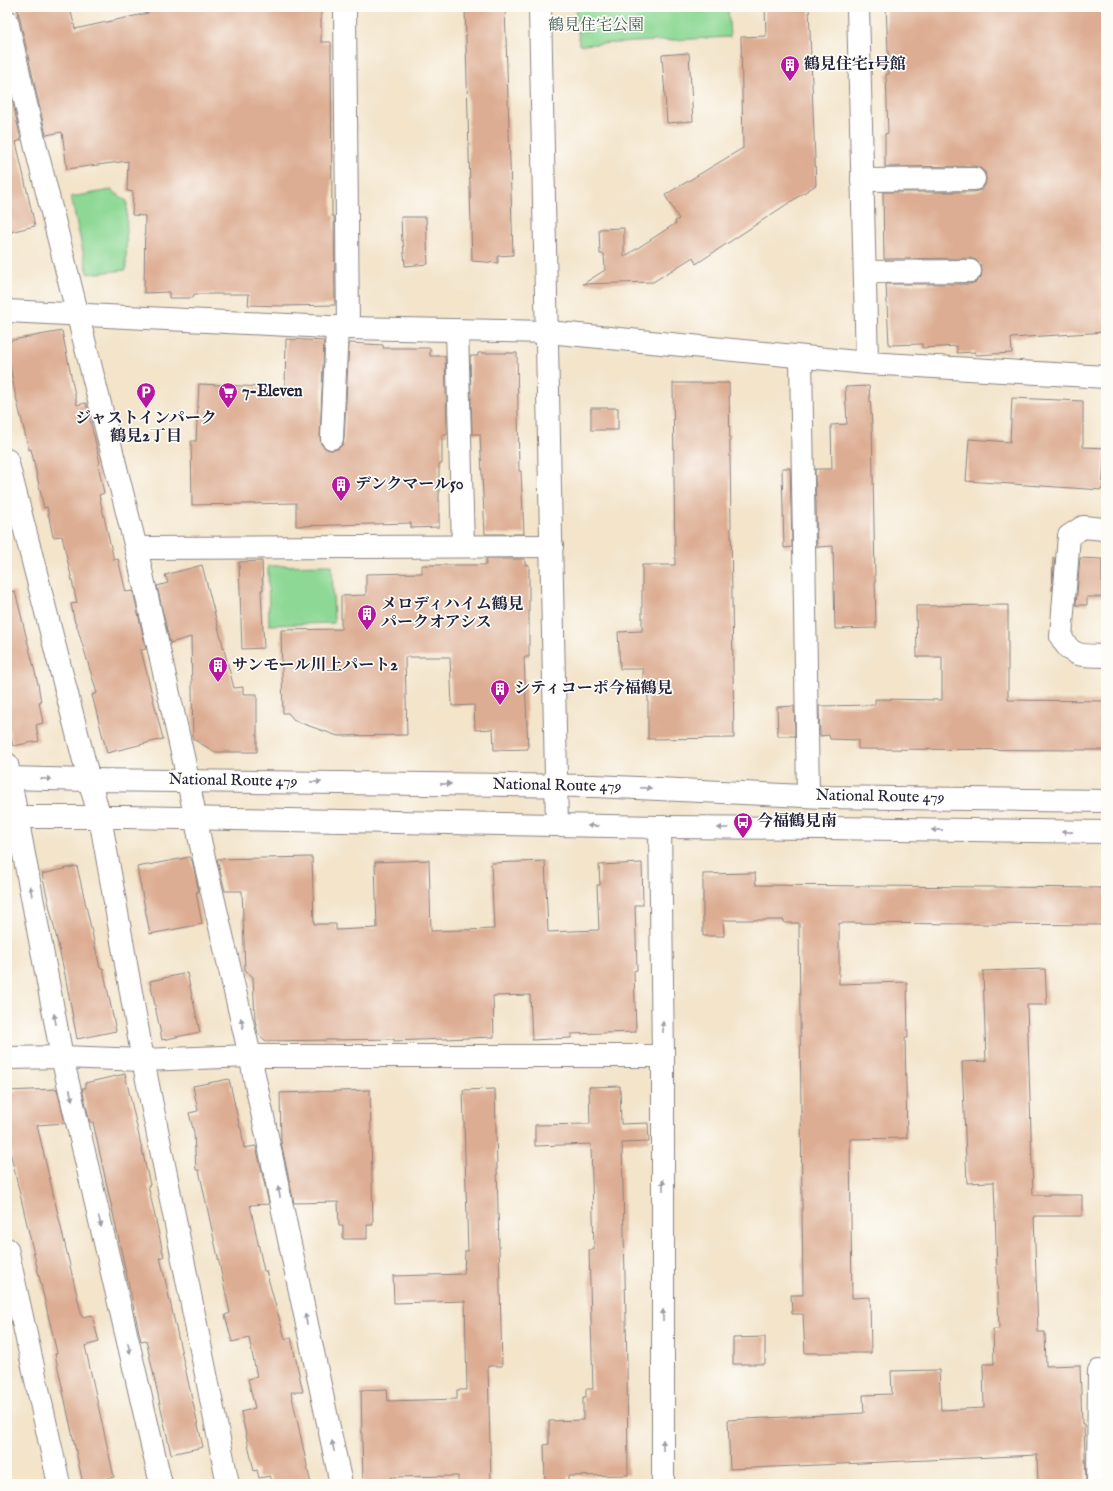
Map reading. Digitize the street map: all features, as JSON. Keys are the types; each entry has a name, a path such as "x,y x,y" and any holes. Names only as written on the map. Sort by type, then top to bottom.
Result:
{"main road":[{"path":"332,438 342,328 345,7"},
{"path":"540,7 548,332 557,825"},
{"path":"858,7 867,363"},
{"path":"7,21 35,144 136,548 250,1056 341,1484"},
{"path":"862,180 974,179"},
{"path":"865,272 970,271"},
{"path":"7,311 342,328 548,332 867,363 1106,377"},
{"path":"457,330 462,546"},
{"path":"801,357 808,796"},
{"path":"7,460 89,780 100,817 143,1060 228,1484"},
{"path":"1106,531 1104,529 1082,527 1070,536 1061,638 1066,647 1079,655 1106,656"},
{"path":"136,548 552,546"},
{"path":"8,773 12,817 62,1057 161,1484"},
{"name":"National Route 479","path":"8,773 89,780 556,785 808,796 1106,801"},
{"name":"National Route 479","path":"12,817 196,818 660,827 1106,832"},
{"path":"660,827 663,1056 663,1484"},
{"path":"7,1058 62,1057 143,1060 250,1056 663,1056"},
{"path":"7,1249 59,1484"},
{"path":"1098,1484 1099,1371"}],"green space":[{"name":"鶴見住宅公園","path":"576,7 728,7 730,37 579,45"},
{"path":"111,190 127,201 126,270 88,274 71,197"},
{"path":"332,565 334,623 269,625 268,566"}],"building":[{"path":"17,7 70,7 75,29 148,13 148,7 321,7 321,42 331,42 332,216 334,216 335,305 248,305 249,294 194,294 193,298 169,298 169,292 144,293 145,216 132,215 133,192 127,191 128,161 67,169 62,132 46,135"},
{"path":"465,7 505,7 513,255 498,256 498,263 472,261"},
{"path":"765,7 809,7 816,185 696,264 693,257 653,282 583,284 605,270 604,254 600,254 599,229 624,228 624,257 676,223 675,221 679,219 665,195 743,148 741,37 766,36"},
{"path":"886,7 959,7 960,10 1013,7 1106,7 1106,332 1011,338 1012,353 975,355 975,352 957,353 957,346 922,348 922,344 889,345 886,284 970,284 976,282 981,277 982,270 981,265 976,260 970,258 884,259 883,192 974,192 981,190 985,185 986,179 985,172 974,166 885,167 885,134 888,133 886,74 889,74"},
{"path":"689,53 693,121 667,123 662,55"},
{"path":"7,77 21,140 16,142 35,226 10,232 7,218"},
{"path":"401,217 426,217 428,264 405,266"},
{"path":"62,331 77,405 86,403 95,440 104,493 99,495 114,560 118,559 126,592 133,591 146,649 141,650 163,739 107,753 92,695 97,693 75,623 71,604 77,603 62,536 53,537 47,507 44,508 31,449 29,450 15,393 7,350 7,341"},
{"path":"286,339 324,341 320,437 321,444 326,449 331,450 338,449 343,444 344,439 349,343 383,345 383,348 430,348 430,356 445,356 447,435 442,435 442,464 439,464 439,527 411,528 411,523 296,526 296,503 192,505 191,441 196,441 199,384 285,388"},
{"path":"478,353 517,353 519,471 521,471 524,534 485,534 480,434 472,434 470,356 478,356"},
{"path":"673,383 729,383 734,738 648,739 648,683 643,683 643,669 620,669 618,632 642,631 642,565 675,565"},
{"path":"869,386 872,424 876,628 835,629 833,546 817,547 815,469 832,469 831,425 847,424 845,387"},
{"path":"1012,398 1083,401 1083,447 1105,448 1102,490 966,481 969,439 1010,442"},
{"path":"591,408 618,408 618,430 591,430"},
{"path":"782,468 790,468 792,547 784,548"},
{"path":"1053,558 1055,558 1052,591"},
{"path":"1080,558 1102,559 1102,597 1087,597 1087,605 1076,605"},
{"path":"486,559 525,559 525,565 529,565 529,657 524,657 528,749 494,750 493,729 475,730 474,705 452,706 450,657 405,657 407,735 338,736 295,721 288,713 283,713 281,630 341,629 341,596 366,595 366,574 422,573 422,565 486,565"},
{"path":"262,561 263,590 261,590 264,648 242,649 239,562"},
{"path":"202,565 234,688 243,687 243,694 257,694 257,752 215,752 193,739 191,637 170,643 157,586 168,583 165,575"},
{"path":"15,591 38,684 41,702 39,702 43,723 36,725 39,741 13,746 7,719 7,592"},
{"path":"1008,605 1008,700 1106,701 1106,750 858,749 858,740 830,739 829,735 820,736 819,706 875,705 875,699 942,700 942,657 917,657 916,606"},
{"path":"794,706 795,736 778,736 777,707"},
{"path":"190,857 199,892 196,892 202,924 150,934 137,867"},
{"path":"312,857 314,924 336,924 336,930 377,928 375,862 429,860 431,931 494,929 491,863 545,861 548,932 599,930 597,885 600,885 599,865 642,863 643,905 635,905 637,970 634,971 636,1032 571,1034 571,1038 532,1040 530,995 493,996 494,1037 394,1041 394,1039 266,1041 258,1034 255,1020 253,977 245,970 242,891 225,891 217,859"},
{"path":"77,866 100,968 103,968 116,1031 77,1039 65,975 42,874"},
{"path":"755,873 756,885 1106,888 1106,925 839,923 839,984 907,982 908,1038 905,1038 907,1138 850,1139 852,1298 870,1297 871,1353 805,1353 803,1314 792,1314 791,1295 803,1295 799,923 784,923 784,920 723,920 724,936 703,936 703,874"},
{"path":"1045,969 1047,1005 1027,1005 1033,1195 1082,1195 1082,1216 1034,1216 1038,1332 1045,1332 1046,1366 1080,1365 1086,1484 1038,1484 1037,1455 730,1469 728,1420 864,1413 863,1395 892,1394 891,1371 939,1370 941,1410 984,1408 983,1364 994,1364 993,1329 999,1329 994,1182 967,1183 962,1062 986,1061 983,971"},
{"path":"187,973 200,1032 162,1040 150,981"},
{"path":"125,1074 150,1185 148,1185 164,1257 160,1257 203,1447 171,1454 146,1340 141,1341 93,1122 90,1122 82,1088 86,1088 85,1083"},
{"path":"229,1079 241,1128 244,1148 256,1146 269,1204 250,1205 264,1271 266,1271 285,1339 291,1337 303,1392 291,1392 311,1484 274,1484 270,1476 259,1478 257,1470 254,1471 241,1412 255,1408 248,1379 257,1377 249,1338 232,1342 225,1315 230,1313 199,1170 196,1170 194,1133 189,1113 198,1111 193,1086"},
{"path":"620,1086 621,1124 648,1123 649,1142 622,1143 628,1475 568,1476 568,1481 545,1482 544,1445 549,1444 549,1421 583,1420 583,1397 586,1397 586,1389 593,1389 589,1250 594,1250 591,1144 535,1146 535,1125 590,1124 589,1087"},
{"path":"57,1089 65,1123 37,1125 82,1317 92,1315 99,1342 85,1346 114,1477 83,1484 55,1354 57,1353 9,1147 7,1147 7,1091"},
{"path":"495,1089 502,1366 488,1366 491,1484 458,1484 458,1476 391,1477 391,1484 363,1484 361,1390 387,1389 388,1401 457,1399 457,1390 467,1390 465,1301 394,1303 393,1276 464,1274 465,1251 468,1251 463,1090"},
{"path":"370,1090 373,1225 367,1225 367,1239 343,1239 343,1226 339,1226 338,1202 294,1203 281,1142 280,1093"},
{"path":"765,1337 765,1364 733,1364 733,1338"}],"place":[{"name":"鶴見住宅1号館","path":"790,82"},
{"name":"ジャストインパーク 鶴見2丁目","path":"146,409"},
{"name":"7-Eleven","path":"228,409"},
{"name":"デンクマール50","path":"341,502"},
{"name":"メロディハイム鶴見 パークオアシス","path":"367,631"},
{"name":"サンモール川上パート2","path":"218,683"},
{"name":"シティコーポ今福鶴見","path":"500,706"},
{"name":"今福鶴見南","path":"743,839"}]}
